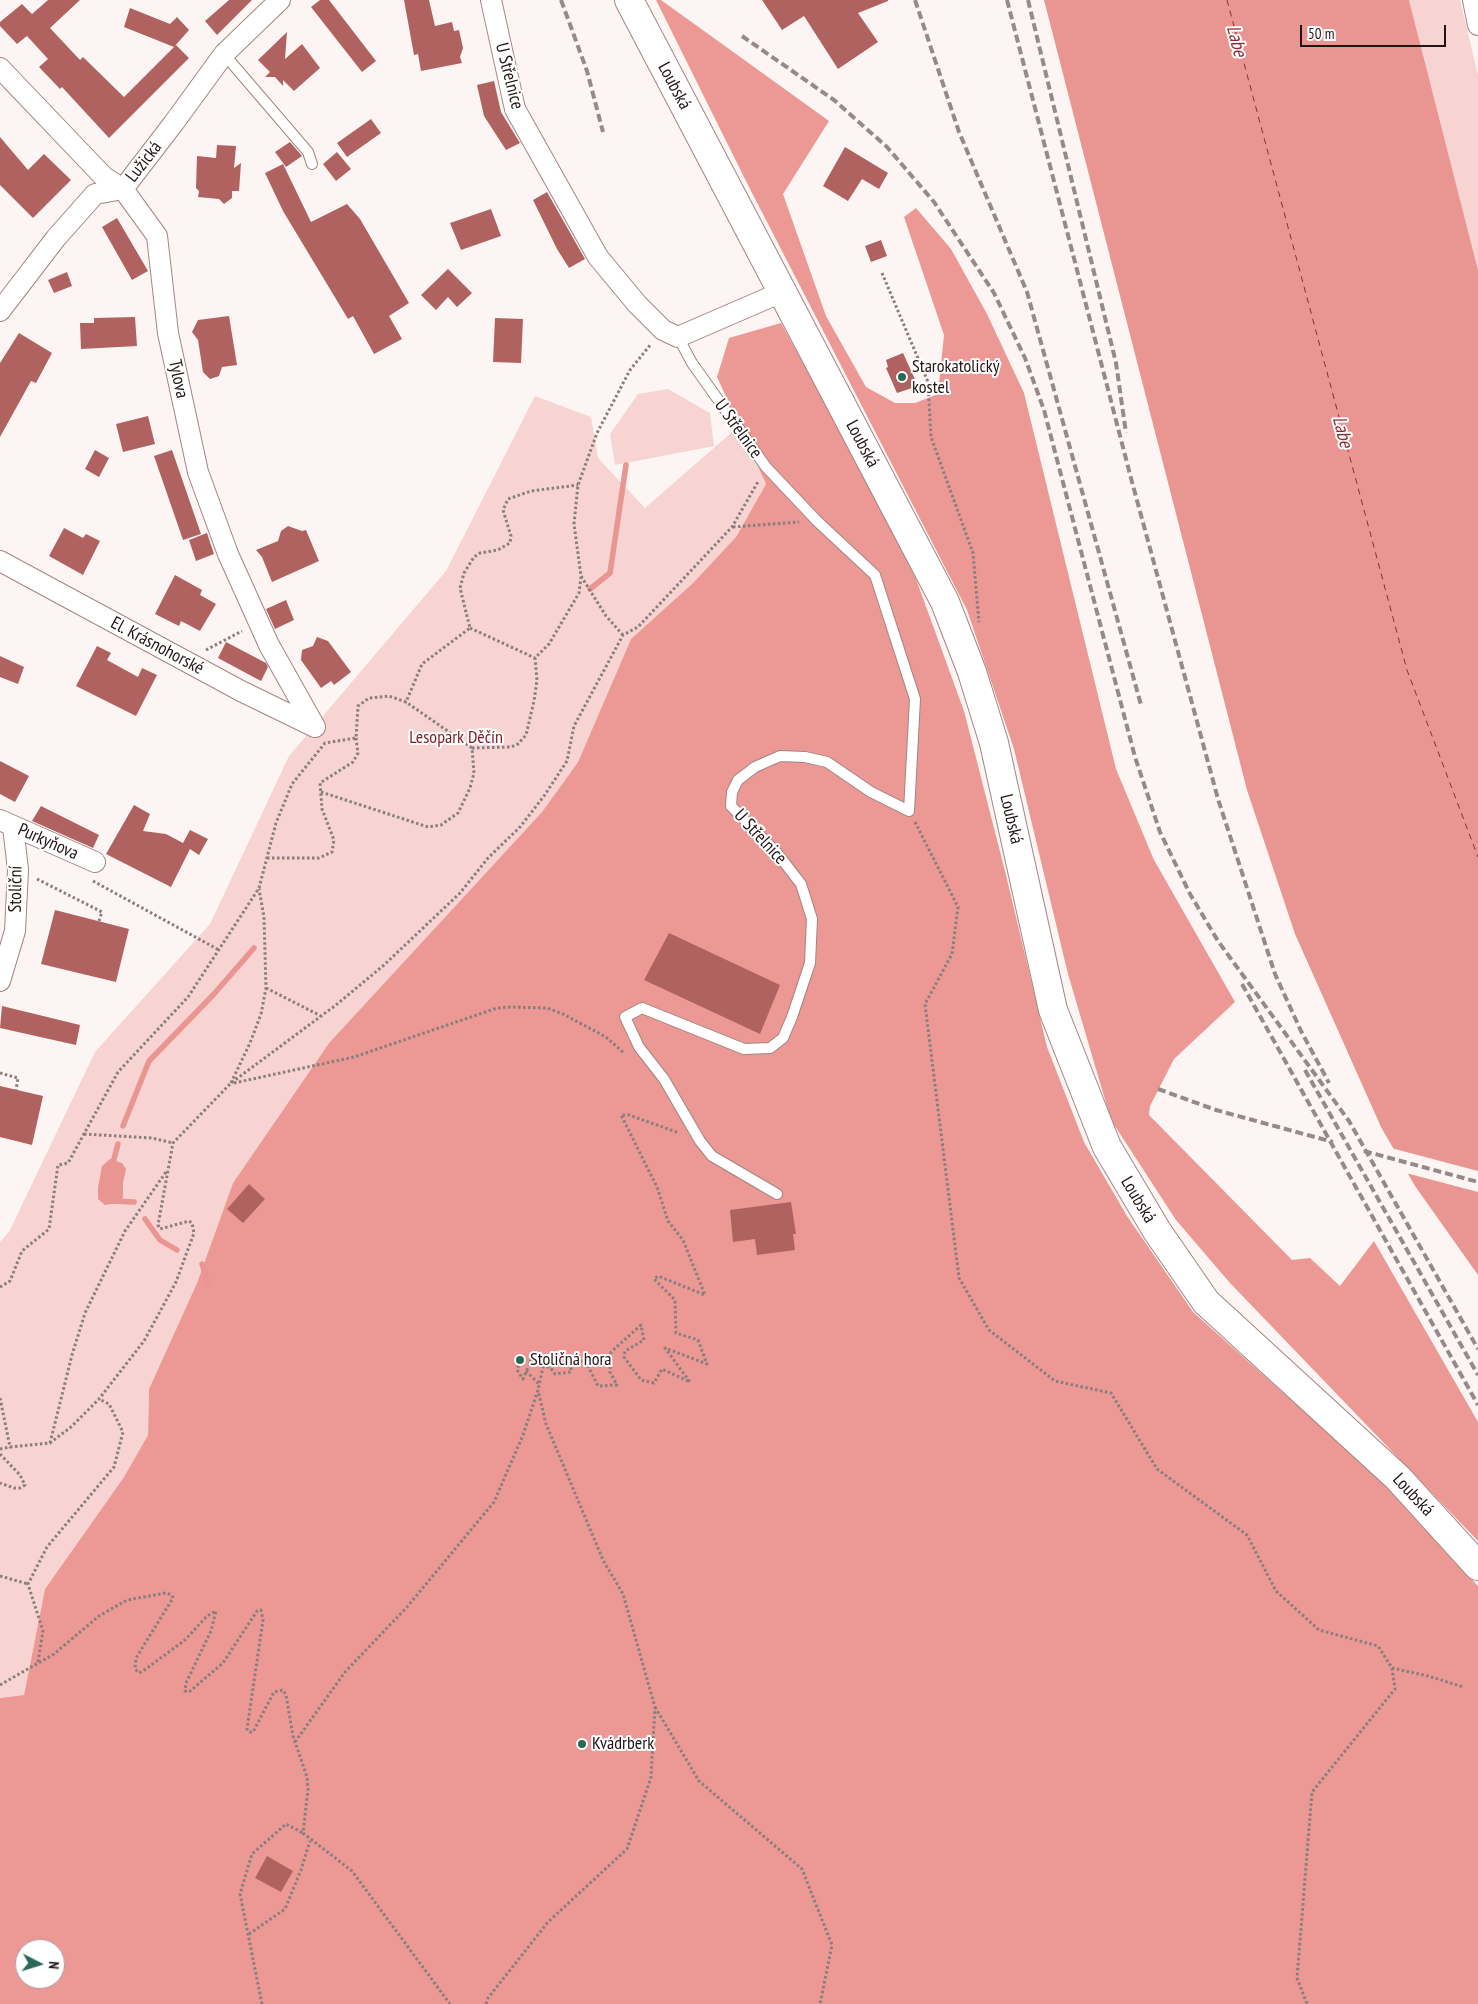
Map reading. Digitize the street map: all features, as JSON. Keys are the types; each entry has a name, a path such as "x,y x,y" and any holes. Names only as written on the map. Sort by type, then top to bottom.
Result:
{"main road":[{"name":"Loubská","path":"629,0 945,602 972,672 994,743 1053,1010 1107,1148 1157,1232 1206,1302 1398,1478 1478,1566"}],"street":[{"name":"Lužická","path":"0,311 56,238 95,194 123,189 174,124 224,54 280,0"},
{"name":"U Střelnice","path":"491,0 515,109 598,257 637,304 671,333"},
{"path":"1472,0 1478,25"},
{"name":"Tylova","path":"0,68 104,177 123,189 157,236 168,333 198,472 230,558 258,622 315,727"},
{"path":"671,333 782,292"},
{"name":"El. Krásnohorské","path":"0,561 185,661 315,727"},
{"name":"Purkyňova","path":"6,823 89,860"},
{"name":"Stoliční","path":"0,981 15,931 18,870 6,823"}],"lane":[{"path":"224,54 308,152 312,164"},
{"name":"U Střelnice","path":"671,333 766,467 817,521 875,575 915,699 909,811 871,792 827,762 805,757 780,756 755,767 738,780 732,792 731,806 777,853 801,884 812,919 810,962 783,1038 770,1048 744,1049 642,1008 625,1017 639,1048 664,1079 700,1141 712,1156 777,1194"}],"path":[{"path":"882,272 928,382 931,437 973,553 979,616 978,625"},
{"path":"535,658 549,644 579,593 581,576 574,524 578,485 597,433 612,401 630,370 671,333"},
{"path":"0,1449 50,1443 71,1427 99,1400 144,1342 176,1282 194,1233 190,1221 160,1229 158,1225 166,1171 173,1143 231,1083 321,1016 384,965 460,893 544,796 567,761 574,726 623,635 638,627 732,527 766,467"},
{"path":"470,628 460,588 464,573 474,557 480,553 498,550 510,543 511,536 503,510 505,503 512,496 531,491 578,485"},
{"path":"732,527 817,521"},
{"path":"581,576 606,616 623,635"},
{"path":"185,661 258,622"},
{"path":"470,628 535,658"},
{"path":"406,702 422,664 470,628"},
{"path":"266,858 319,858 332,852 334,840 322,809 320,783 353,762 358,754 356,738 358,706 369,698 390,696 406,702 472,748 511,747 518,744 526,735 537,680 535,658"},
{"path":"0,1287 10,1281 22,1251 50,1229 58,1165 68,1163 118,1072 188,997 259,888 276,822 292,784 325,743 356,738"},
{"path":"320,792 405,821 428,827 441,825 458,813 470,788 474,773 472,748"},
{"path":"909,811 958,906 952,954 925,1004 960,1278 989,1330 1055,1381 1111,1393 1157,1469 1247,1535 1276,1591 1319,1630 1378,1646 1392,1668 1395,1689 1312,1792 1297,1978 1307,2004"},
{"path":"89,860 83,865 89,879 219,950"},
{"path":"18,870 102,912 100,921"},
{"path":"231,1083 261,1014 266,988 264,917 259,888"},
{"path":"266,988 321,1016"},
{"path":"231,1083 354,1057 497,1008 510,1007 547,1008 563,1014 606,1036 626,1054"},
{"path":"0,1073 18,1078 16,1090"},
{"path":"295,1742 345,1672 407,1607 494,1502 523,1434 538,1390 543,1367 550,1367 555,1374 571,1372 571,1359 586,1362 598,1386 617,1384 610,1372 611,1352 641,1326 644,1340 625,1351 624,1357 641,1380 654,1382 662,1369 690,1382 666,1348 707,1364 698,1340 676,1334 675,1300 654,1279 658,1276 705,1295 683,1240 668,1221 658,1187 621,1115 629,1114 700,1141"},
{"path":"84,1134 152,1138 173,1143"},
{"path":"50,1443 72,1355 85,1313 125,1231 166,1171"},
{"path":"526,1360 531,1361 526,1371 524,1379 517,1370 519,1364 526,1360"},
{"path":"526,1371 539,1384"},
{"path":"538,1390 546,1424 603,1560 624,1594 655,1706 699,1781 802,1869 832,1945 820,2004"},
{"path":"0,1398 10,1447"},
{"path":"38,1663 43,1631 28,1584 47,1547 114,1467 123,1432 109,1404 99,1400"},
{"path":"0,1454 20,1475 25,1485 20,1488 14,1488 0,1483"},
{"path":"0,1576 28,1584"},
{"path":"0,1685 54,1654 99,1616 127,1600 166,1593 172,1594 173,1598 136,1658 135,1670 138,1673 143,1671 185,1640 207,1616 216,1611 211,1630 186,1683 185,1689 189,1692 223,1663 257,1611 261,1610 263,1620 247,1729 249,1732 253,1732 274,1692 281,1689 286,1695 295,1742 307,1777 308,1790 303,1834"},
{"path":"1392,1668 1428,1676 1463,1687"},
{"path":"486,2004 488,1998 548,1922 627,1849 652,1777 655,1706"},
{"path":"262,2004 240,1894 252,1854 286,1824 303,1834 352,1871 450,2004"},
{"path":"248,1934 285,1909 301,1870 310,1841"}],"green space":[{"path":"1409,0 1460,0 1478,75 1478,270"},
{"path":"668,389 710,413 714,446 615,465 610,434 638,394"},
{"name":"Lesopark Děčín","path":"535,396 591,417 598,458 645,508 739,426 766,484 736,537 693,583 631,639 578,762 542,812 329,1043 233,1183 197,1283 149,1389 148,1435 124,1477 45,1589 24,1695 0,1698 0,1242 9,1232 95,1052 210,924 289,756 446,571"}],"shaded area":[{"path":"656,0 661,0 829,121 783,194 826,316 866,387 895,403 915,403 938,394 944,335 904,217 916,208 951,249 987,314 1024,393 1116,769 1154,860 1235,1002 1174,1059 1150,1106 1149,1115 1292,1260 1310,1258 1340,1286 1374,1241 1478,1422 1478,1541 1230,1283 1176,1220 1111,1120 1068,974 1014,749 967,610 749,187"},
{"path":"781,323 869,483 916,579 964,711 1047,1047 1084,1142 1127,1216 1193,1312 1386,1485 1478,1586 1478,2004 0,2004 0,1698 24,1695 45,1589 124,1477 148,1435 149,1389 197,1283 233,1183 329,1043 542,812 578,762 631,639 693,583 736,537 766,484 717,377 729,338"}],"water":[{"name":"Labe","path":"1044,0 1409,0 1478,270 1478,1275 1415,1186 1381,1127 1295,934 1247,790"},
{"path":"110,1159 122,1163 126,1169 123,1197 119,1203 105,1205 98,1199 98,1188 102,1166"}],"pier":[{"path":"1391,1148 1478,1171 1478,1192 1406,1173"}],"building":[{"path":"48,0 80,0 50,28 80,60 83,57 124,97 176,45 189,58 109,138 62,87 60,89 39,67 48,59 27,36 17,44 0,26 0,22 22,4 32,14"},
{"path":"229,0 252,0 217,35 205,21"},
{"path":"320,0 329,0 376,61 362,72 311,7"},
{"path":"404,0 429,0 435,26 452,22 454,31 459,30 463,48 460,57 462,63 421,71 418,54 414,55"},
{"path":"762,0 888,1 858,13 878,42 838,69 804,16 782,30"},
{"path":"130,8 170,24 177,17 189,30 174,47 124,27"},
{"path":"287,32 285,59 302,44 320,68 294,91 283,80 283,86 275,77 265,77 270,72 258,60"},
{"path":"494,81 501,112 520,143 506,150 484,116 477,85"},
{"path":"371,119 381,133 347,157 337,143"},
{"path":"0,137 28,170 44,154 71,180 33,218 0,185"},
{"path":"290,142 302,156 286,167 275,152"},
{"path":"217,145 236,146 234,168 241,163 239,191 232,191 232,198 224,204 219,199 198,197 199,191 196,188 197,156 216,158"},
{"path":"845,147 888,173 879,189 862,179 848,201 823,186"},
{"path":"337,152 351,169 336,181 323,164"},
{"path":"283,164 311,222 347,204 360,219 409,303 389,316 402,339 374,354 353,316 348,319 283,211 265,173"},
{"path":"547,192 585,259 569,268 557,249 533,200"},
{"path":"491,209 501,236 461,250 450,223"},
{"path":"117,218 148,271 132,280 102,227"},
{"path":"881,240 887,256 871,262 865,246"},
{"path":"448,269 472,293 457,307 448,297 436,310 421,295"},
{"path":"67,272 72,286 54,293 48,280"},
{"path":"229,316 237,365 222,367 219,376 210,379 203,372 198,340 192,332 198,320"},
{"path":"135,317 137,346 81,349 80,323 94,323 94,318"},
{"path":"495,318 523,319 521,363 493,362"},
{"path":"19,333 52,353 36,383 31,381 0,437 0,363"},
{"name":"Starokatolický kostel","path":"903,353 918,386 897,393 886,368 888,367 886,360"},
{"path":"148,416 155,444 123,452 116,424"},
{"path":"95,450 109,458 99,477 85,469"},
{"path":"172,450 201,534 183,540 154,456"},
{"path":"288,526 302,531 306,530 319,561 272,582 262,557 256,550 278,541 281,531"},
{"path":"64,528 83,538 86,534 100,541 83,575 49,556"},
{"path":"207,533 214,554 196,561 189,540"},
{"path":"175,575 202,590 200,595 216,604 200,631 181,621 179,626 155,614"},
{"path":"286,600 294,620 275,629 266,609"},
{"path":"317,637 328,641 351,672 334,685 331,681 321,688 301,660 302,650 313,646"},
{"path":"226,642 266,663 268,667 261,681 218,658"},
{"path":"97,646 111,653 107,660 138,677 142,668 157,675 136,716 76,686"},
{"path":"0,656 24,667 18,684 0,677"},
{"path":"0,761 29,776 15,802 0,794"},
{"path":"134,805 150,814 143,831 166,834 183,843 190,830 208,839 199,855 190,849 171,887 106,854"},
{"path":"41,806 99,835 93,848 32,821"},
{"path":"55,910 129,929 116,982 41,964"},
{"path":"669,933 780,985 760,1034 644,980"},
{"path":"2,1006 80,1025 76,1045 0,1028"},
{"path":"0,1086 43,1096 32,1145 0,1137"},
{"path":"249,1184 265,1199 243,1223 227,1209"},
{"path":"791,1202 796,1234 793,1234 795,1250 757,1255 755,1239 733,1242 730,1210"},
{"path":"267,1856 293,1871 281,1892 255,1878"}],"waterway":[{"path":"590,589 610,573 626,465"},
{"path":"123,1126 149,1061 214,994 254,948"},
{"path":"112,1166 118,1144"},
{"path":"113,1201 134,1202"},
{"path":"145,1219 160,1240 177,1250"},
{"path":"202,1264 208,1283"}],"ferry route":[{"path":"1227,0 1407,670 1478,857"}],"railway":[{"path":"561,0 587,71 603,132"},
{"path":"915,0 959,132 1027,292 1141,705"},
{"path":"1007,0 1132,482 1218,799 1275,974 1301,1031 1329,1083"},
{"path":"1028,0 1116,363 1126,433"},
{"path":"742,36 834,100 887,147 934,202 994,293 1025,358 1044,410 1135,757 1160,832 1190,894 1218,941 1349,1121 1478,1349"},
{"path":"1242,984 1478,1405"},
{"path":"1305,1070 1478,1375"},
{"path":"1158,1089 1216,1110 1333,1142"},
{"path":"1364,1151 1478,1182"}],"place":[{"name":"Starokatolický kostel","path":"902,377"},
{"name":"Stoličná hora","path":"520,1360"},
{"name":"Kvádrberk","path":"582,1744"}]}
